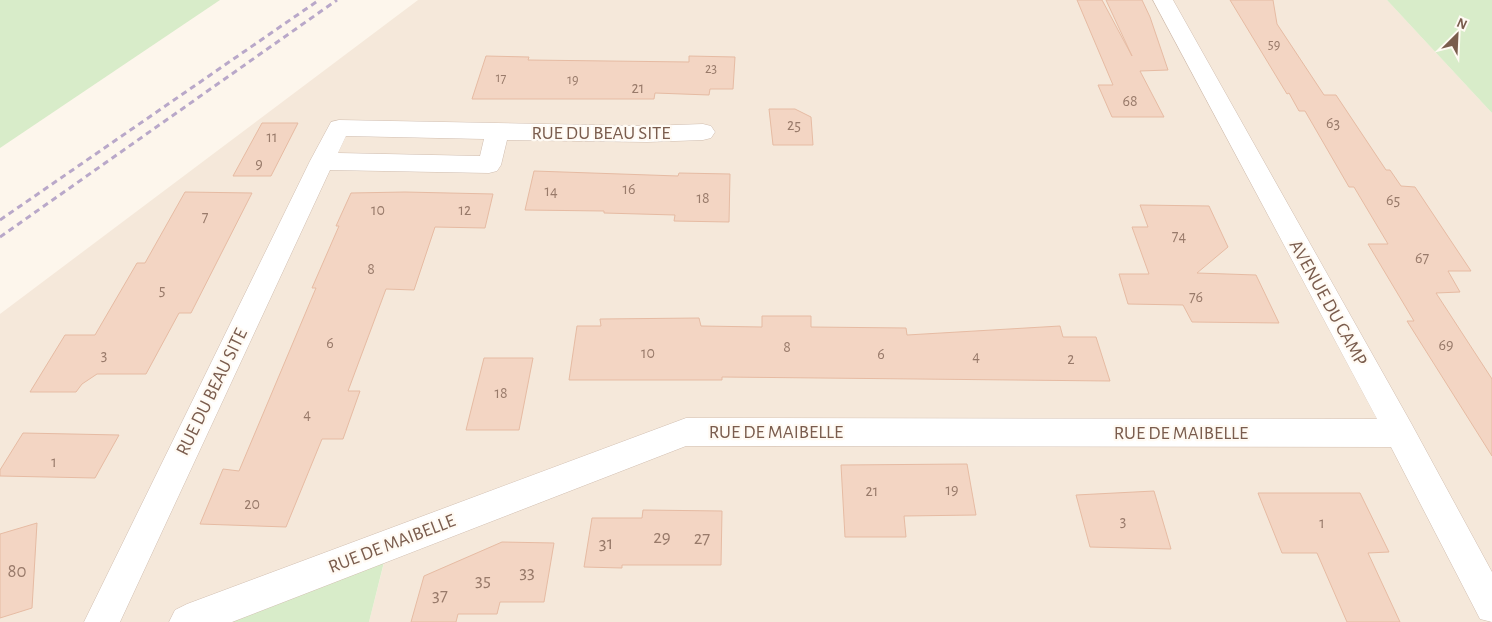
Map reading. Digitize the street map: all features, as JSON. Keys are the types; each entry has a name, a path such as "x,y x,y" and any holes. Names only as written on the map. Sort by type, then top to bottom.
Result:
{"street":[{"name":"AVENUE DU CAMP","path":"1163,0 1400,433 1492,607"},
{"name":"RUE DU BEAU SITE","path":"102,622 322,161 340,128 647,134 703,132"},
{"path":"322,161 489,165 498,132"},
{"name":"RUE DE MAIBELLE","path":"187,622 686,432 1400,433"}],"shaded area":[{"path":"418,0 1387,0 1492,113 1492,622 369,622 388,547 188,622 0,622 0,314"}],"green space":[{"path":"0,0 220,0 0,148"},
{"path":"1387,0 1492,0 1492,113"},
{"path":"388,546 369,622 188,622"}],"building":[{"path":"1077,0 1102,0 1132,56 1106,0 1142,0 1150,17 1168,70 1140,71 1164,117 1112,117 1098,85 1113,85"},
{"path":"1230,0 1273,0 1277,24 1324,95 1336,95 1386,170 1390,170 1401,186 1415,187 1471,271 1448,271 1460,292 1436,293 1492,379 1492,456 1407,321 1414,321 1368,244 1388,244 1354,187 1349,187 1305,111 1299,111 1289,93 1287,94"},
{"path":"486,56 529,57 528,60 689,62 689,56 735,57 733,89 710,89 709,95 655,93 654,99 472,99"},
{"path":"769,109 795,109 811,117 813,145 773,145"},
{"path":"262,123 298,123 271,176 233,176"},
{"path":"534,171 678,176 679,173 730,174 729,222 674,221 675,215 604,213 604,211 525,210"},
{"path":"185,192 252,193 191,313 179,313 146,374 97,374 82,384 76,392 30,392 65,335 95,335 137,263 145,263"},
{"path":"351,193 493,194 485,228 435,227 414,290 386,289 348,391 360,391 343,439 322,439 286,527 200,524 223,469 239,471 316,288 312,288"},
{"path":"1140,205 1209,206 1228,247 1197,273 1256,275 1279,323 1192,322 1183,305 1128,304 1119,274 1149,274 1132,227 1148,227"},
{"path":"762,316 811,316 811,327 906,328 907,335 1060,326 1063,337 1096,337 1110,381 722,377 722,380 569,380 577,326 601,326 600,319 699,318 701,326 762,327"},
{"path":"484,358 533,358 519,430 466,430"},
{"path":"23,433 119,435 95,478 0,476 0,470"},
{"path":"967,464 976,515 904,516 906,537 845,537 841,465"},
{"path":"1154,491 1171,549 1090,547 1076,495"},
{"path":"1258,493 1360,493 1389,552 1368,553 1400,622 1347,622 1317,553 1282,553"},
{"path":"643,510 722,511 721,565 622,565 622,568 584,567 592,518 642,518"},
{"path":"37,523 32,608 0,618 0,534"},
{"path":"502,542 554,543 544,602 500,602 497,614 458,614 456,622 411,622 424,576"}],"railway":[{"path":"0,220 319,0"},
{"path":"0,237 337,0"}]}
